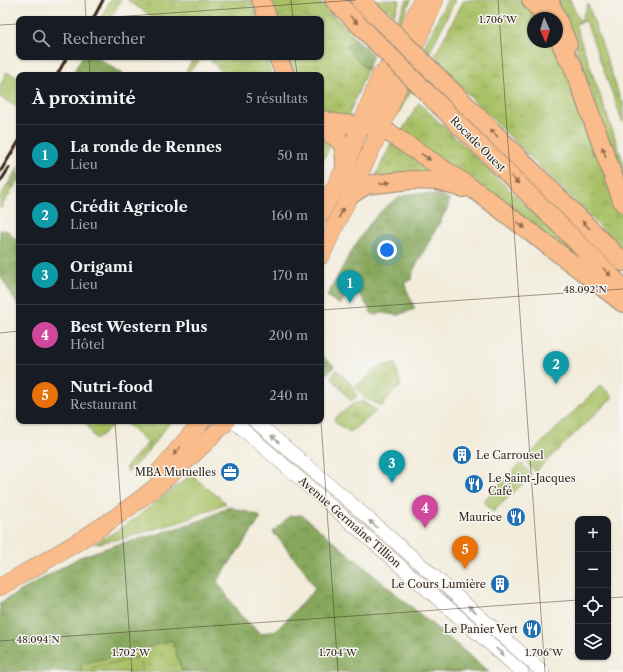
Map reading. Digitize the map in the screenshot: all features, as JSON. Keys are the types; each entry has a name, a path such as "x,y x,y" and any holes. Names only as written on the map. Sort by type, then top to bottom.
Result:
{"highway":[{"path":"261,0 267,16"},
{"name":"Rocade Ouest","path":"334,0 623,288"},
{"name":"Rocade Ouest","path":"360,0 623,262"},
{"path":"531,0 542,12"},
{"path":"549,0 562,27 572,54 572,64"},
{"path":"563,46 572,64 623,203"},
{"path":"279,60 284,72"},
{"path":"381,129 378,126 376,119 391,78 391,65"},
{"path":"324,120 329,123 362,125 381,129 391,134 479,193 582,270 623,303"},
{"path":"324,130 342,142 344,147 345,167"},
{"path":"349,196 366,185 412,180 437,181 479,193"}],"main road":[{"path":"324,209 345,167 381,74 391,65 422,0"},
{"path":"324,250 381,129 435,0"},
{"path":"400,82 445,0"},
{"path":"0,578 94,524 122,504 164,466 199,424"},
{"path":"0,587 81,540 144,496 186,461 223,424"}],"street":[{"name":"Avenue Germaine Tillion","path":"236,424 522,672"},
{"name":"Avenue Germaine Tillion","path":"259,424 343,496 543,672"}],"green space":[{"path":"110,0 121,0 112,16 102,16"},
{"path":"127,0 251,0 256,16 151,16"},
{"path":"265,0 318,0 356,39 346,47 367,70 347,119 324,113 324,72 293,72 287,60 324,60 324,16 271,16"},
{"path":"372,0 400,0 394,15 388,9 379,7"},
{"path":"407,0 411,0 355,120 377,63"},
{"path":"447,0 455,0 410,93 398,114 393,111"},
{"path":"464,0 525,0 535,12 527,12 527,48 558,48 623,212 623,250 472,99 439,62 435,55"},
{"path":"556,0 570,0 580,22 588,4 620,98 623,101 623,123 586,21 575,24 623,161 623,184 573,39 563,16 563,12 561,12"},
{"path":"356,39 373,55 367,70 346,47"},
{"path":"80,60 101,60 120,72 74,72"},
{"path":"192,60 201,60 188,72 186,71"},
{"path":"211,60 268,60 270,72 221,72"},
{"path":"7,72 16,76 16,107 0,97 0,86"},
{"path":"419,103 585,261 582,265 400,134"},
{"path":"324,137 332,143 324,158"},
{"path":"392,142 440,177 374,179"},
{"path":"16,171 16,184 14,187 8,184"},
{"path":"8,184 14,187 0,209 0,197"},
{"path":"418,193 438,195 449,199 448,207 413,271 412,279 404,283 415,309 398,315 381,313 378,315 372,314 360,294 355,290 347,295 340,305 327,296 357,242 376,217 397,199"},
{"path":"0,230 8,231 16,240 16,302 0,275"},
{"path":"324,358 335,367 324,376"},
{"path":"395,363 401,386 392,392 382,406 363,397 355,386 364,381 375,368"},
{"path":"337,370 354,387 357,397 351,401 331,377"},
{"path":"601,385 613,397 535,472 524,460"},
{"path":"362,401 377,411 350,432 337,424 334,419 353,404"},
{"path":"87,424 114,424 96,440"},
{"path":"126,424 169,424 144,456 128,472 126,467 148,443"},
{"path":"521,463 532,475 493,512 483,501"},
{"path":"191,475 226,503 183,521 124,538 94,544 125,526"},
{"path":"229,507 258,515 261,518 217,581 240,615 261,634 277,630 315,589 305,571 273,532 289,516 302,515 489,672 182,672 172,640 143,649 81,664 82,672 0,672 0,603 80,557 115,545 158,534 202,520"},
{"path":"173,640 182,672 82,672 80,664"},
{"path":"140,657 143,672 92,672 91,668"}],"railway":[{"path":"95,16 103,0"},
{"path":"59,72 65,60"},
{"path":"0,172 16,146"},
{"path":"0,182 9,168"}],"place":[{"name":"La ronde de Rennes","path":"350,303"},
{"name":"Crédit Agricole","path":"556,384"},
{"name":"Le Carrousel","path":"462,455"},
{"name":"MBA Mutuelles","path":"230,472"},
{"name":"Origami","path":"392,483"},
{"name":"Le Saint-Jacques Café","path":"474,484"},
{"name":"Maurice","path":"516,517"},
{"name":"Best Western Plus","path":"425,528"},
{"name":"Nutri-food","path":"465,569"},
{"name":"Le Cours Lumière","path":"500,584"},
{"name":"Le Panier Vert","path":"532,629"}]}
